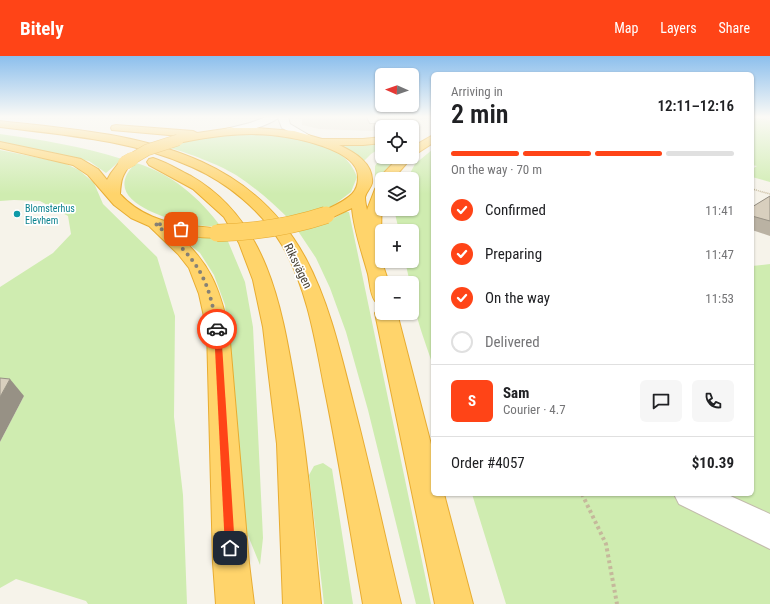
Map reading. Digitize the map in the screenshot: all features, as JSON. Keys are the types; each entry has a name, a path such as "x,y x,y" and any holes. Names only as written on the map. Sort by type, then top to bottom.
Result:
{"highway":[{"path":"84,143 130,154 152,162 176,173 198,186 213,198 230,216 247,243 263,280 274,327 291,444 302,604"},
{"name":"Riksvägen","path":"124,143 150,148 174,156 223,178 260,206 285,237 296,256 307,279 325,336 348,436 382,604"},
{"path":"113,193 112,185 114,177 125,163 147,150 170,143"},
{"path":"325,143 353,158 365,174"},
{"path":"0,145 77,162 93,172 113,193 119,202 136,215 155,223 190,230 217,233 240,233 280,228 326,216 358,196 363,187 365,174 375,158"},
{"path":"392,172 400,164"},
{"path":"358,196 361,225 377,274"},
{"path":"375,205 371,222 377,274"},
{"path":"155,223 193,260 207,288 213,306 218,330 231,563 236,604"},
{"path":"388,320 454,604"}],"street":[{"path":"694,496 770,532"}],"path":[{"path":"754,190 770,194"},
{"path":"583,496 606,544 617,604"}],"green space":[{"path":"0,143 54,143 107,154 122,159 106,173 89,161"},
{"path":"180,143 315,143 338,152 349,163 357,177 351,192 330,208 291,221 265,196 236,175 203,159 167,147"},
{"path":"375,143 375,151 363,162 337,145"},
{"path":"754,143 770,143 770,182 754,178 754,168 757,166 754,165"},
{"path":"0,150 64,163 79,170 94,183 103,204 157,257 175,316 174,417 183,495 187,604 88,604 86,601 16,579 0,588 0,442 24,396 0,393 0,287 53,253 71,234 68,216 40,201 0,201"},
{"path":"431,151 431,360 418,320 419,276 408,276 407,268 419,268 419,224 397,224 396,216 419,216 419,172 411,172 415,164 419,164 419,161"},
{"path":"136,163 161,173 184,188 204,206 221,227 194,225 178,221 151,212 139,205 129,197 125,187 126,176"},
{"path":"376,164 394,164 387,172 375,172"},
{"path":"345,212 349,212 431,604 416,604 368,410 346,332 330,288 316,258 298,231 331,220"},
{"path":"187,236 227,239 245,282 253,327 263,538 260,565 245,528 225,305 214,275 200,253 182,239"},
{"path":"770,264 770,604 506,604 473,496 754,496 754,266"},
{"path":"323,463 332,469 353,604 324,604 309,475 314,466"}],"building":[{"path":"770,196 770,221 754,217 754,206"},
{"path":"0,378 10,379 0,397"}],"way so far":[{"path":"181,229 155,223 193,260 207,288 213,306 217,329"}],"place":[{"name":"Blomsterhus Elevhem","path":"17,214"}],"route":[{"path":"217,329 230,548"}]}
